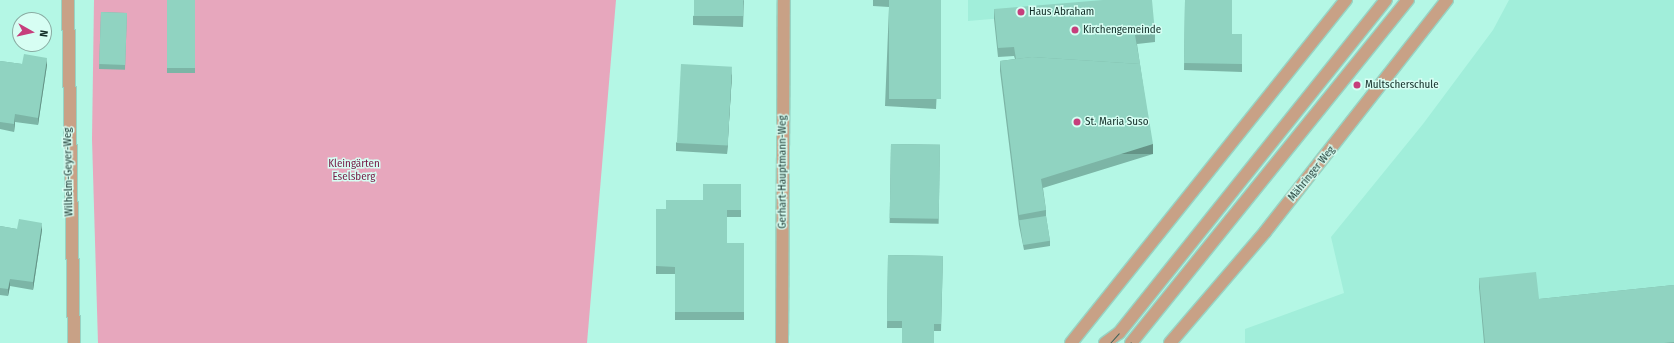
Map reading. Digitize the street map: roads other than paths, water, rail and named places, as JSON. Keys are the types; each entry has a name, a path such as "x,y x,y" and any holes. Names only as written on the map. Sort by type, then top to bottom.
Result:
{"street":[{"name":"Wilhelm-Geyer-Weg","path":"68,0 74,343"},
{"name":"Gerhart-Hauptmann-Weg","path":"782,343 784,0"},
{"path":"1070,343 1346,0"},
{"path":"1105,343 1119,333 1386,0"},
{"path":"1131,342 1408,0"},
{"name":"Mähringer Weg","path":"1170,343 1269,227 1447,0"}],"tram line":[{"path":"1110,343 1119,333"}],"place":[{"name":"Haus Abraham","path":"1021,12"},
{"name":"Kirchengemeinde","path":"1075,30"},
{"name":"Multscherschule","path":"1357,85"},
{"name":"St. Maria Suso","path":"1077,122"}],"park label":[{"name":"Kleingärten Eselsberg","path":"354,171"}]}
